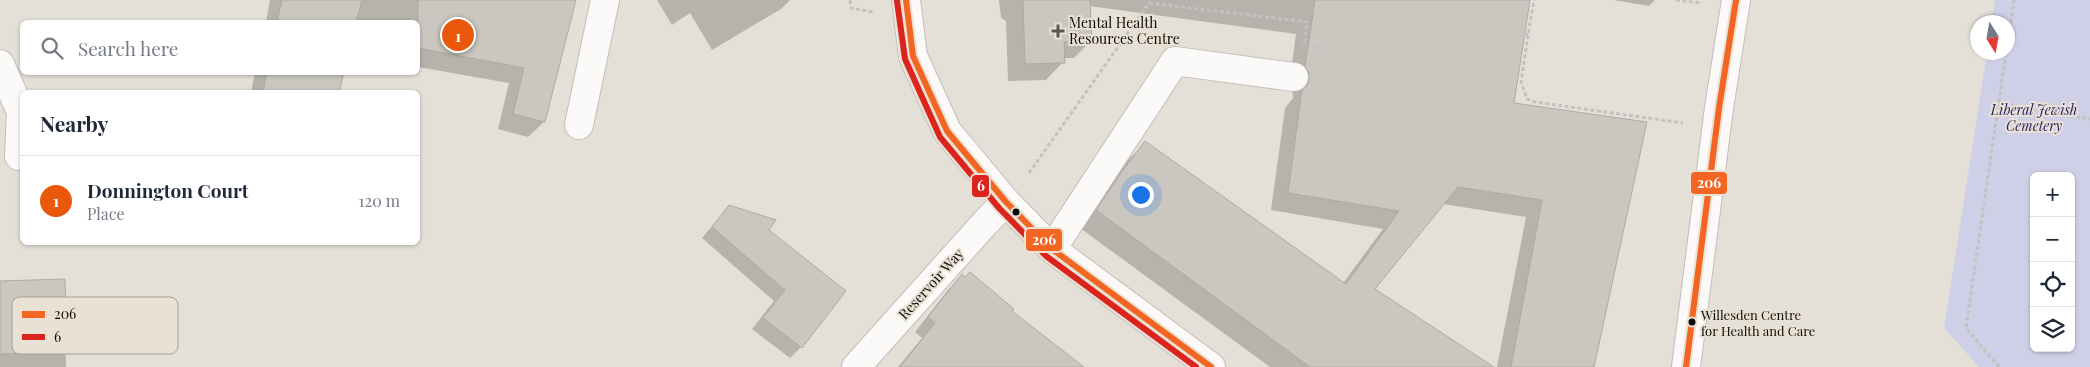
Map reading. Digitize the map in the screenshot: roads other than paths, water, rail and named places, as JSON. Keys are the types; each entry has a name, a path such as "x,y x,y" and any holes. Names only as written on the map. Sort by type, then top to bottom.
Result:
{"street":[{"path":"579,125 605,0"},
{"path":"906,0 913,56 947,131 1006,202 1052,249 1211,367"},
{"path":"1686,367 1719,108 1736,0"},
{"path":"1052,249 1175,61 1294,77"},
{"path":"0,64 20,110"},
{"path":"19,156 20,134"},
{"name":"Reservoir Way","path":"856,367 1006,202"}],"place":[{"name":"Mental Health Resources Centre","path":"1058,31"},
{"name":"Donnington Court","path":"458,35"},
{"name":"Willesden Centre for Health and Care","path":"1692,322"}],"park label":[{"name":"Liberal Jewish Cemetery","path":"2034,118"}]}
